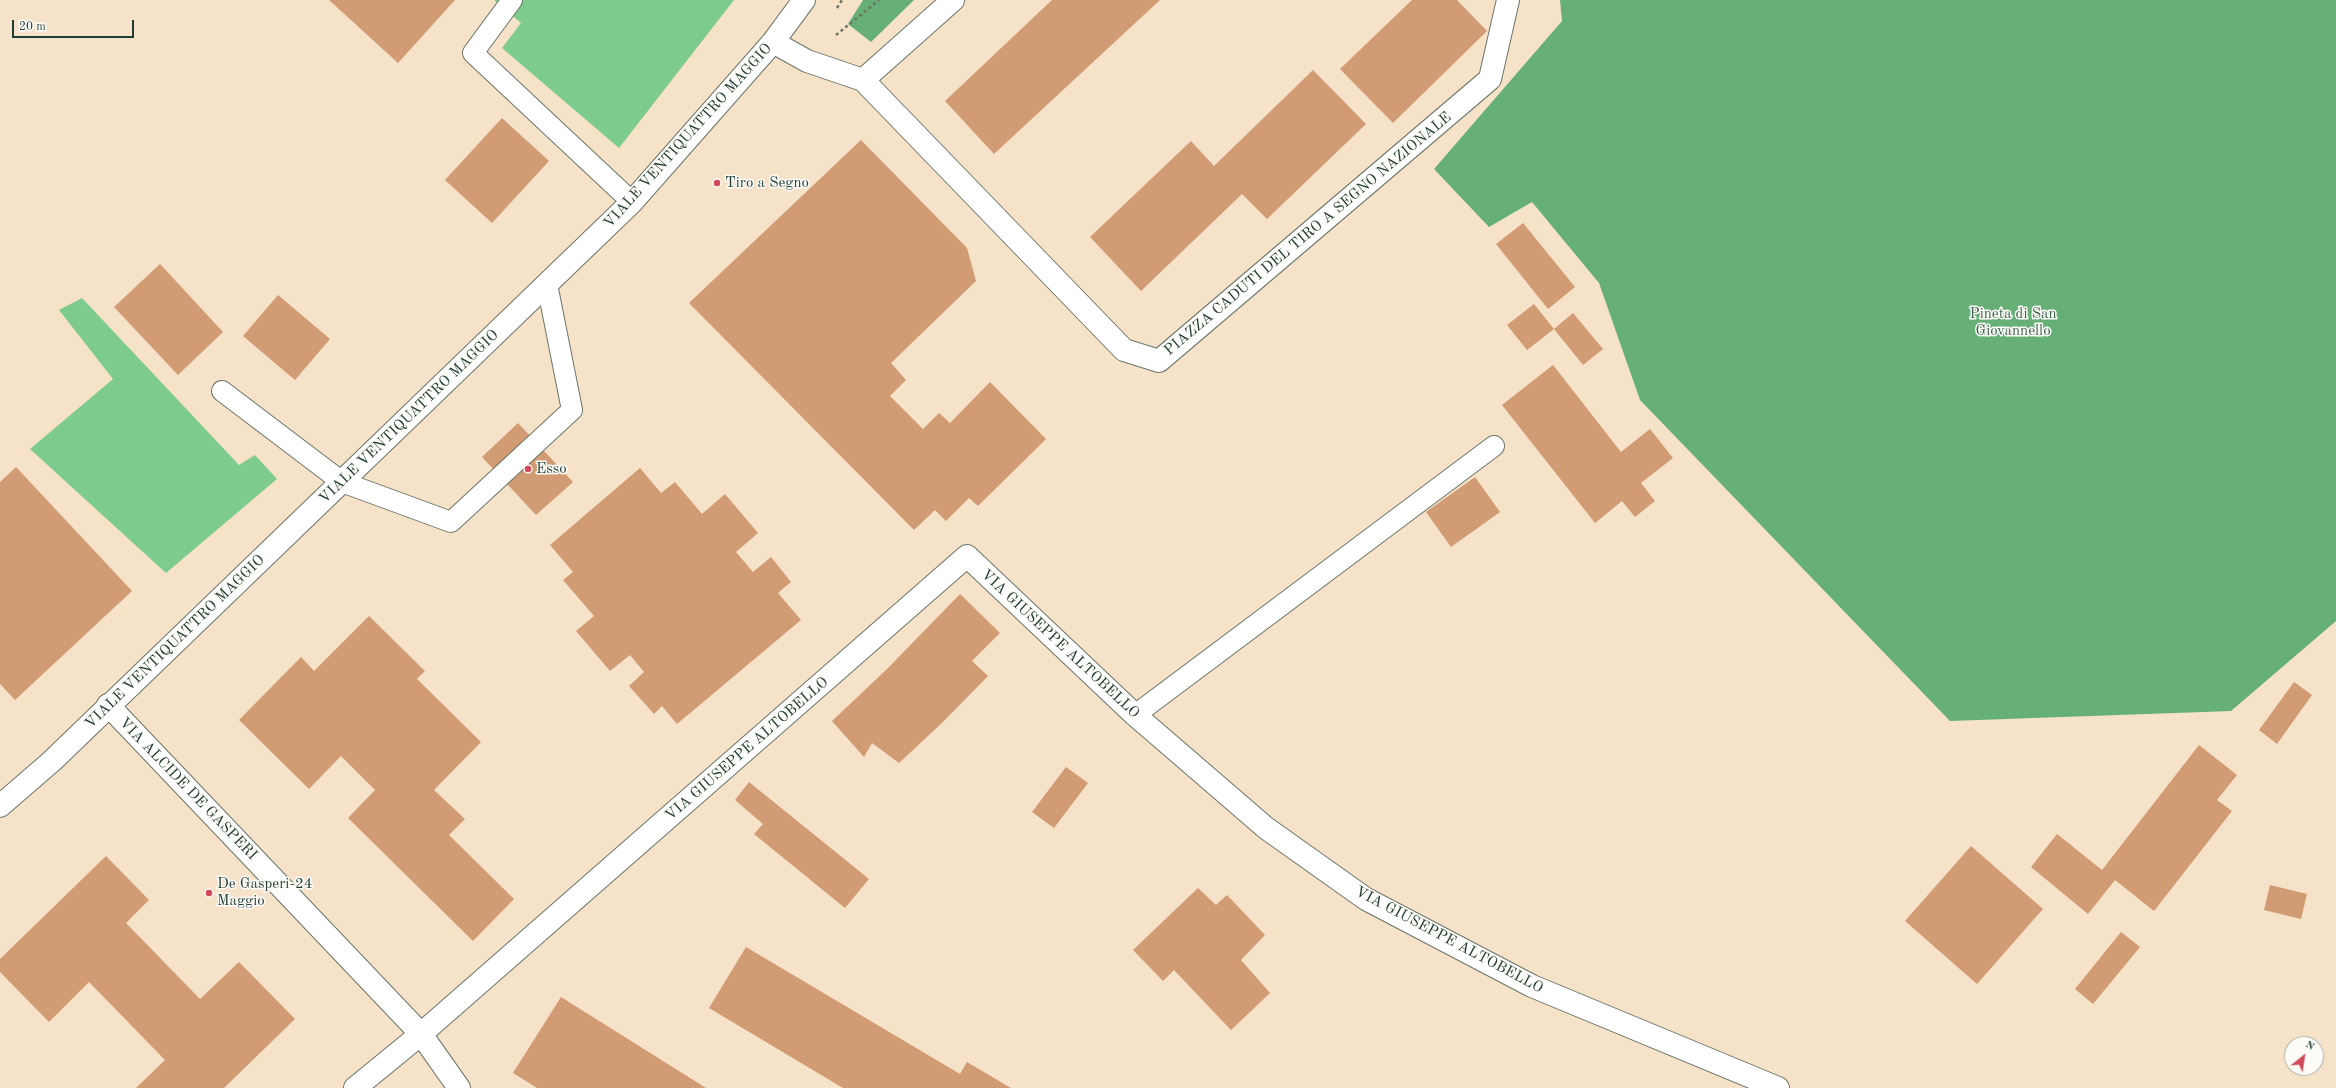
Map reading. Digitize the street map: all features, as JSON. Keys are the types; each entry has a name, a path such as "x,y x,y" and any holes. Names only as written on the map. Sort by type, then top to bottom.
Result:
{"street":[{"path":"863,80 953,0"},
{"name":"PIAZZA CADUTI DEL TIRO A SEGNO NAZIONALE","path":"773,42 807,61 863,80 1124,350 1159,360 1490,79 1508,0"},
{"name":"VIALE VENTIQUATTRO MAGGIO","path":"0,806 52,761 108,705 632,202 773,42 801,3"},
{"name":"VIA GIUSEPPE ALTOBELLO","path":"421,1034 967,556 1135,715 1266,828 1366,899 1532,986 1778,1088"},
{"name":"VIA ALCIDE DE GASPERI","path":"108,705 421,1034 459,1088"},
{"path":"355,1088 421,1034"}],"lane":[{"path":"512,0 473,53 632,202"},
{"path":"222,391 342,482 452,522 572,410 547,284"},
{"path":"1135,715 1494,446"}],"path":[{"path":"807,61 879,0"}],"green space":[{"path":"494,0 734,0 619,148 502,48 521,23"},
{"path":"863,0 914,0 871,42 848,24"},
{"name":"Pineta di San Giovannello","path":"1560,0 2336,0 2336,621 2231,711 1950,721 1640,400 1599,283 1532,202 1489,227 1434,169 1562,21"},
{"path":"82,298 239,465 255,455 277,479 166,573 30,449 113,379 59,310"}],"building":[{"path":"329,0 455,0 398,63"},
{"path":"1052,0 1160,0 994,154 945,101"},
{"path":"1412,0 1457,0 1487,31 1393,123 1340,69"},
{"path":"1313,70 1366,124 1267,219 1242,194 1141,291 1090,237 1191,141 1214,166"},
{"path":"502,118 549,161 492,223 445,180"},
{"path":"861,140 967,248 976,281 891,363 906,380 890,396 923,429 939,413 950,423 990,382 1046,439 978,506 969,498 946,521 935,510 914,530 689,303"},
{"path":"1523,223 1575,287 1548,309 1496,244"},
{"path":"160,264 223,332 178,375 114,307"},
{"path":"278,295 330,339 295,380 243,336"},
{"path":"1534,304 1554,329 1527,350 1507,325"},
{"path":"1573,313 1603,349 1583,365 1554,329"},
{"path":"1553,365 1621,452 1650,429 1673,458 1641,483 1655,501 1635,517 1622,501 1595,523 1502,405"},
{"name":"Esso","path":"518,423 573,482 536,515 482,457"},
{"path":"16,467 132,591 15,700 0,684 0,482"},
{"path":"640,468 661,493 675,482 702,514 725,494 758,533 736,552 753,572 771,557 791,582 778,593 801,620 677,724 662,706 654,714 629,686 644,672 630,655 610,671 576,631 594,616 563,580 573,572 550,545"},
{"path":"1475,477 1500,512 1451,547 1426,512"},
{"path":"960,594 1000,633 972,661 988,676 943,722 899,763 872,743 864,757 832,721 887,669"},
{"path":"369,616 425,671 417,679 481,742 434,790 465,819 449,835 514,899 473,941 348,818 375,790 341,756 309,789 239,720 301,657 314,671"},
{"path":"2294,682 2312,695 2277,744 2259,730"},
{"path":"2199,745 2237,775 2217,800 2232,811 2154,911 2115,880 2088,914 2031,867 2057,834 2102,870"},
{"path":"1066,767 1088,783 1054,828 1032,812"},
{"path":"749,782 869,879 845,908 754,834 763,824 735,800"},
{"path":"1971,846 2043,909 1977,984 1905,921"},
{"path":"106,856 149,900 126,923 200,999 239,962 295,1019 224,1088 136,1088 165,1060 89,982 49,1022 0,972 0,959"},
{"path":"2270,885 2307,894 2301,919 2264,910"},
{"path":"1198,888 1216,905 1227,895 1265,935 1241,960 1270,993 1231,1030 1174,970 1163,981 1133,950"},
{"path":"2121,932 2140,947 2093,1004 2075,989"},
{"path":"746,947 960,1074 967,1062 1011,1088 843,1088 709,1008"},
{"path":"561,997 706,1088 537,1088 513,1073"}],"place":[{"name":"Tiro a Segno","path":"717,183"},
{"name":"Esso","path":"528,469"},
{"name":"De Gasperi-24 Maggio","path":"209,893"}]}
